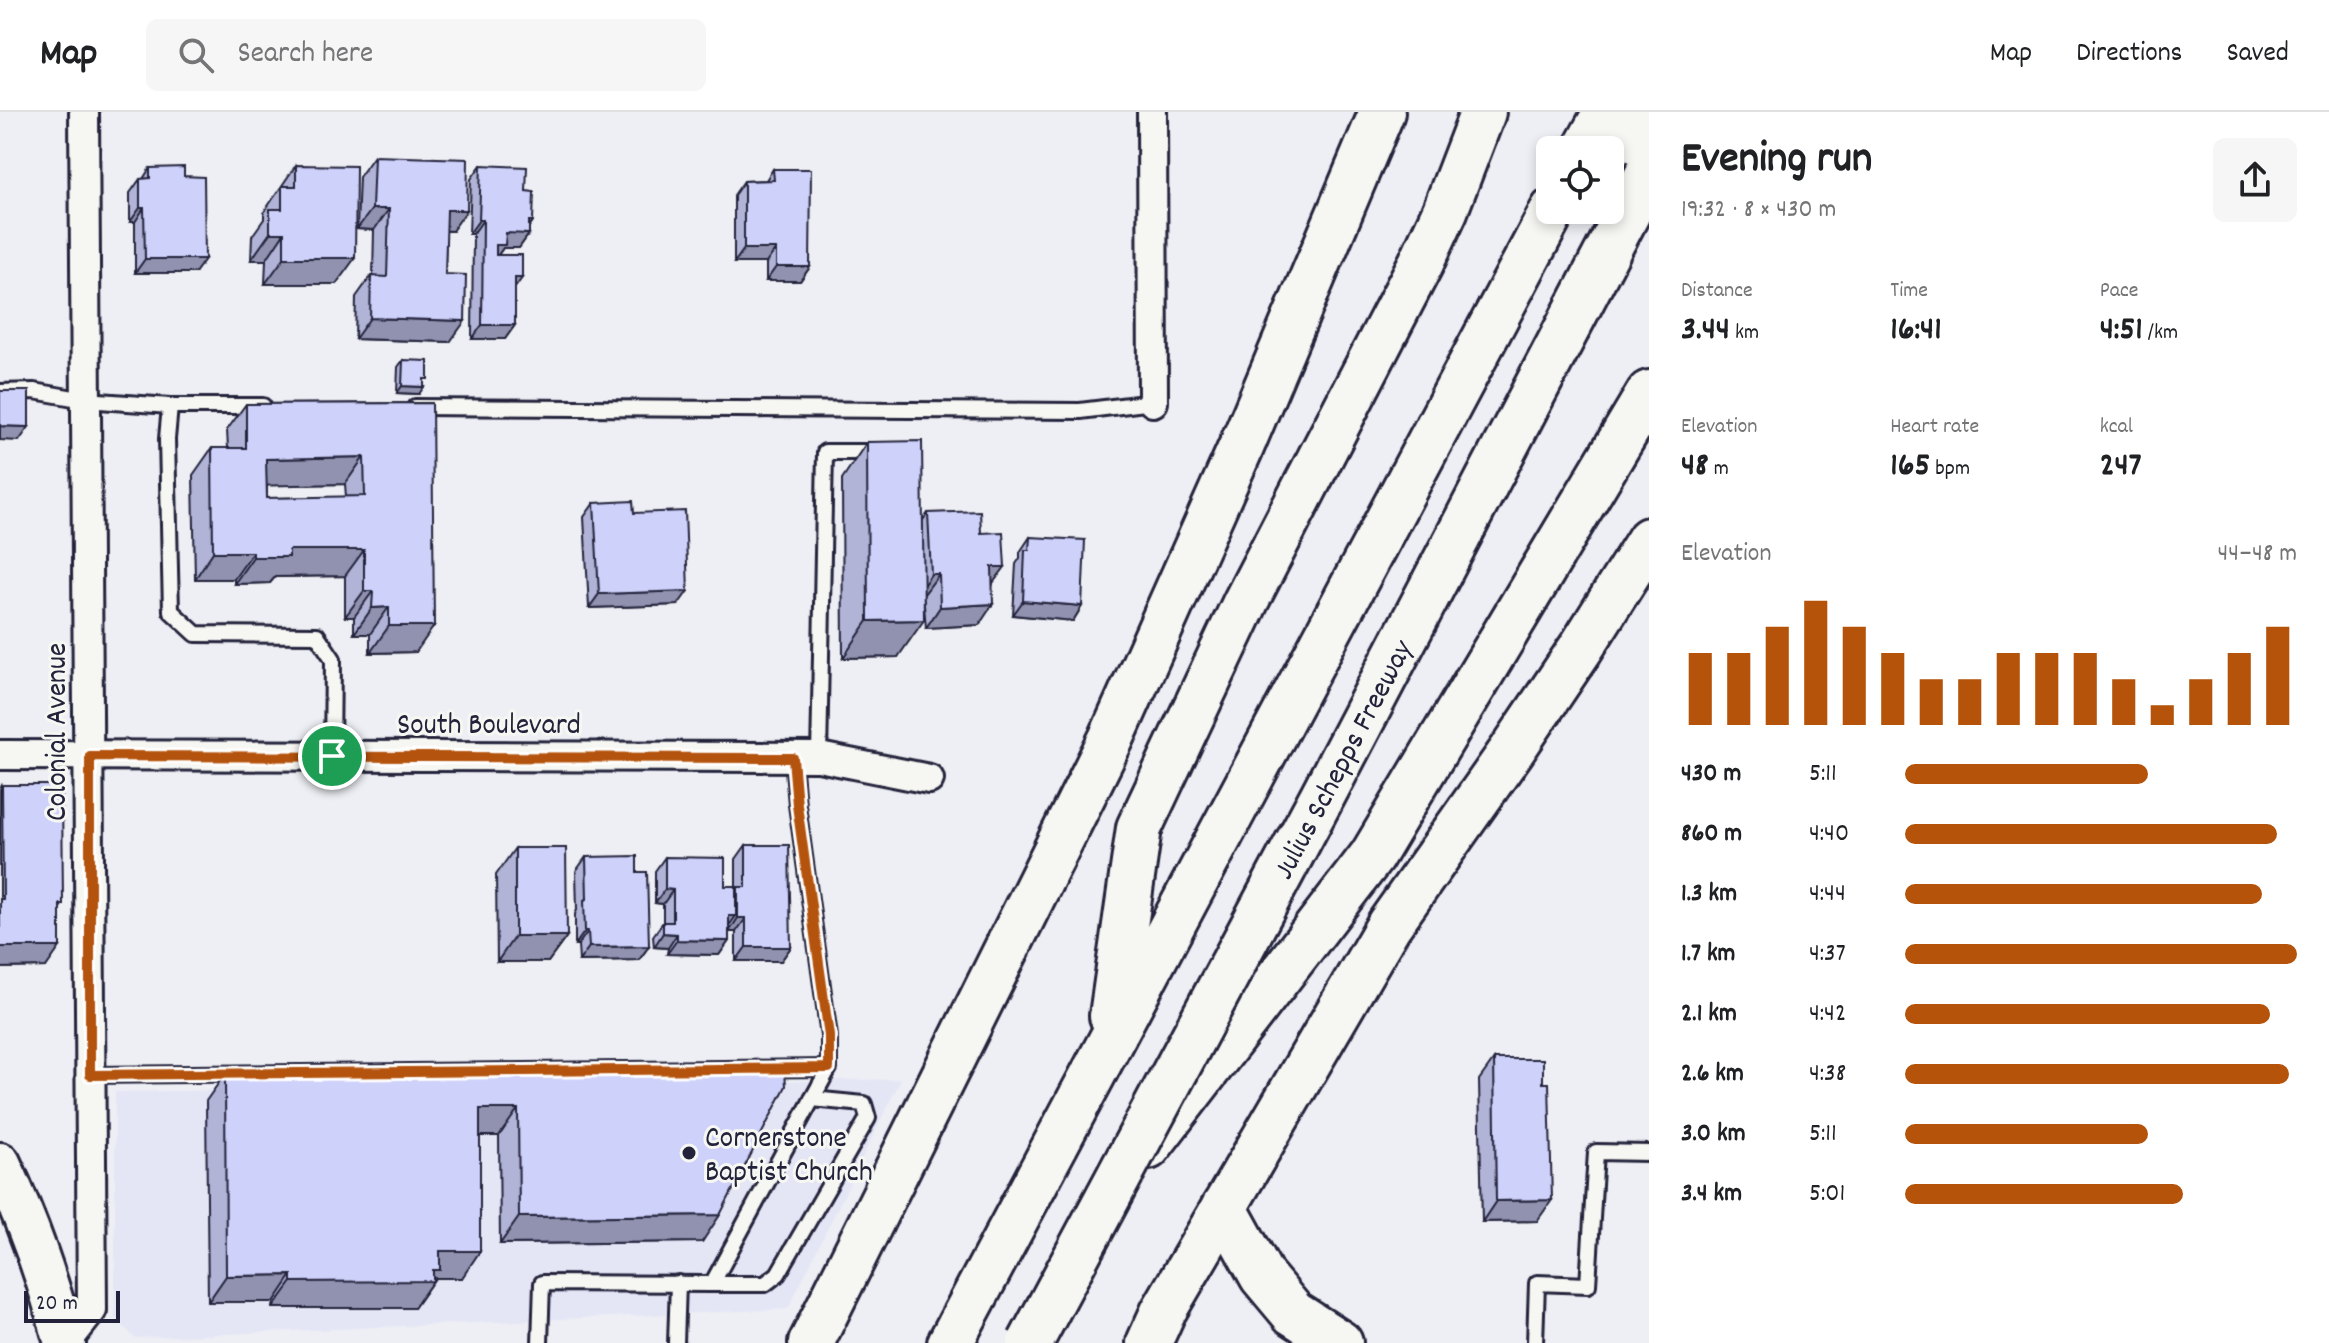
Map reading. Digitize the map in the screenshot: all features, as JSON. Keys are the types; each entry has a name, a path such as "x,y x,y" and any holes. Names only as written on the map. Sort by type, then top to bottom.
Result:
{"main road":[{"path":"811,1343 1111,739 1259,405 1382,112"},
{"path":"1108,1046 1139,828 1246,601 1421,263 1451,198 1483,112"},
{"path":"1593,136 1606,112"},
{"path":"1637,112 1649,184"},
{"name":"Julius Schepps Freeway","path":"1030,1343 1323,795 1649,172"},
{"path":"950,1343 1546,224"},
{"path":"1103,1206 1372,856 1649,393"},
{"path":"1149,1343 1163,1312 1389,925 1522,737 1649,540"},
{"path":"0,1163 24,1212 48,1279 65,1343"},
{"path":"1224,1207 1262,1276 1293,1313 1340,1343"}],"street":[{"name":"Colonial Avenue","path":"65,1343 92,1310 84,112"},
{"path":"1152,112 1153,402"},
{"name":"South Boulevard","path":"0,755 806,758 929,779"}],"lane":[{"path":"0,392 34,391 85,400 170,406 282,406"},
{"path":"394,407 1080,411 1153,402"},
{"path":"170,406 167,439 171,611 196,634 317,635 333,659 332,756"},
{"path":"712,1284 829,1068 829,1036 797,805 806,758 825,452 888,452"},
{"path":"90,1075 829,1068"},
{"path":"540,1343 542,1283 765,1284 778,1274 868,1118 864,1104 812,1099"},
{"path":"1535,1343 1537,1283 1588,1285 1596,1152 1649,1153"},
{"path":"676,1343 678,1283"}],"shaded area":[{"path":"901,1079 788,1309 135,1338 115,1318 115,1092"}],"building":[{"path":"374,156 468,159 467,210 447,210 445,274 466,275 465,321 370,318 371,276 387,277 389,209 372,209"},
{"path":"296,165 356,166 355,258 284,258 284,233 270,233 270,209 282,209 282,186 296,186"},
{"path":"481,165 527,167 526,191 534,192 533,221 529,221 529,234 506,233 505,245 496,245 496,255 522,255 522,278 515,278 515,325 482,325"},
{"path":"184,167 184,176 204,177 205,259 145,259 140,179 150,178 150,168"},
{"path":"773,169 811,169 810,267 776,267 776,249 744,249 744,181 774,180"},
{"path":"403,360 428,361 428,379 424,379 424,387 402,386"},
{"path":"0,391 29,391 29,427 0,426"},
{"path":"432,403 434,626 389,626 389,607 372,608 373,591 364,591 364,550 289,550 289,557 253,557 253,552 213,552 212,448 246,448 246,404","holes":["364,457 365,496 267,498 266,459"]},
{"path":"922,441 924,620 868,621 867,442"},
{"path":"633,501 634,513 685,511 688,591 599,594 594,503"},
{"path":"980,511 981,533 1003,532 1005,567 992,567 993,604 940,607 939,574 931,574 928,513"},
{"path":"1030,537 1085,540 1082,606 1023,601 1025,550 1029,550"},
{"path":"2,785 62,785 63,904 60,904 60,947 0,947 0,899 3,899"},
{"path":"746,845 789,845 791,947 746,947 746,918 738,918 738,887 746,887"},
{"path":"515,848 566,848 567,936 515,936"},
{"path":"637,856 637,872 647,872 649,946 589,947 588,931 585,931 586,857"},
{"path":"665,857 725,858 725,886 736,886 736,916 729,916 729,941 677,940 677,934 663,933 663,922 673,922 673,890 665,889"},
{"path":"1494,1059 1543,1059 1543,1083 1549,1083 1552,1200 1496,1201"},
{"path":"785,1070 786,1086 720,1215 519,1217 518,1109 480,1109 480,1251 440,1251 440,1270 433,1270 433,1281 292,1282 292,1275 226,1276 225,1074"}],"place":[{"name":"Cornerstone Baptist Church","path":"689,1153"}],"route":[{"path":"90,756 332,756 793,758 829,1036 829,1068 90,1075 90,756"}]}
